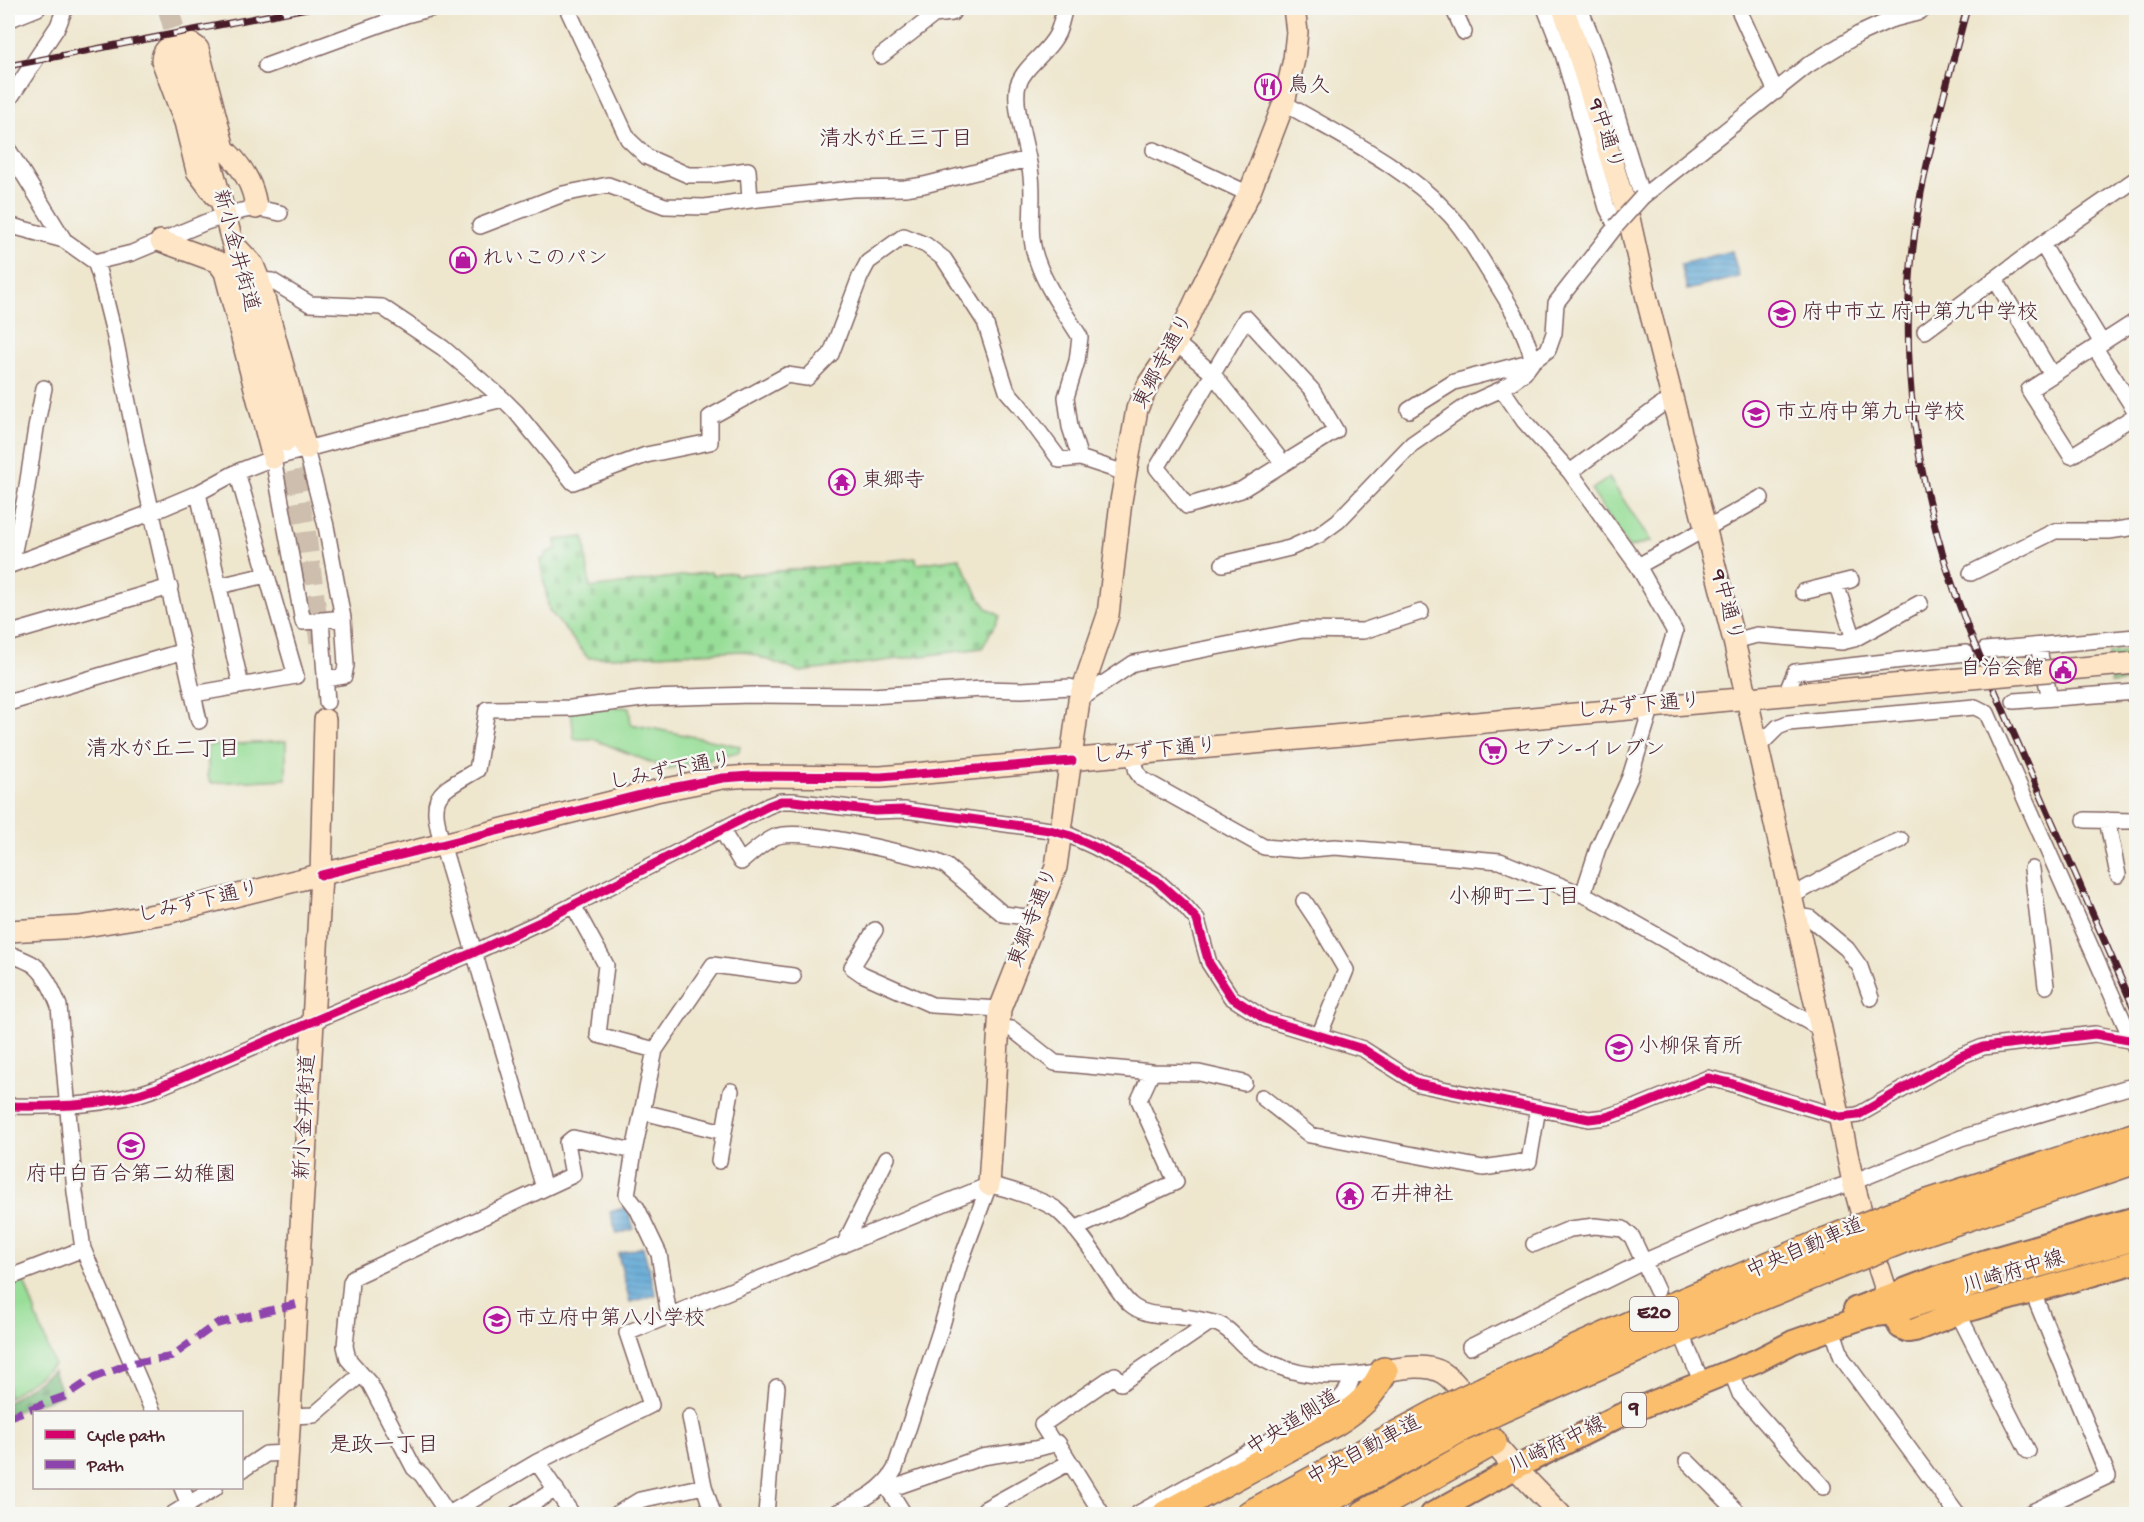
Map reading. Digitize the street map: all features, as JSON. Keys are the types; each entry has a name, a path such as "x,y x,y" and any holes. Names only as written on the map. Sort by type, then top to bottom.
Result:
{"highway":[{"name":"中央自動車道","path":"1492,1400 1652,1315 1824,1242 1900,1212 2136,1136"},
{"name":"中央自動車道","path":"1492,1400 1652,1342 1906,1238 2136,1160"},
{"path":"1166,1515 1334,1424 1359,1408 1375,1390 1384,1371"},
{"name":"E20","path":"1454,1418 1492,1400"},
{"name":"中央自動車道","path":"1250,1515 1454,1418"},
{"name":"中央自動車道","path":"1301,1515 1454,1418"},
{"path":"1364,1515 1493,1442"},
{"path":"1384,1515 1429,1489 1470,1456"}],"main road":[{"path":"1756,1361 1789,1335 1890,1305 1986,1261 2136,1218"},
{"name":"川崎府中線","path":"1432,1515 1515,1468 1619,1416 1756,1361 1798,1354 1871,1328 1890,1305 2136,1239"},
{"path":"1890,1305 1900,1327 1909,1331 1958,1313 2136,1262"}],"street":[{"path":"8,20 38,8"},
{"path":"8,101 58,26 65,8"},
{"path":"266,66 406,15 434,8"},
{"path":"567,8 628,139 647,157 688,175 711,175 748,170 750,200"},
{"path":"881,56 934,15 952,13 955,8"},
{"path":"1065,8 1057,35 1026,72 1018,86 1018,108 1031,176 1029,229 1033,250 1059,306 1080,338 1077,361 1066,397 1071,427 1080,458"},
{"name":"東郷寺通り","path":"989,1185 999,1019 1034,918 1056,867 1081,696 1108,615 1125,473 1137,409 1143,395 1176,343 1250,194 1284,103 1298,32 1294,8"},
{"path":"1453,8 1464,32"},
{"path":"1545,8 1563,54 1607,208 1616,226"},
{"name":"9中通り","path":"1563,8 1629,218 1647,299 1706,528 1747,698 1861,1210"},
{"path":"1580,8 1598,53 1642,197"},
{"path":"1738,8 1776,92"},
{"path":"1223,564 1290,548 1319,535 1338,521 1412,444 1471,403 1502,389 1548,350 1554,333 1556,303 1616,226 1642,197 1808,65 1859,34 1885,14 1917,13 1926,8"},
{"path":"223,210 197,171 184,122 162,60 165,51 172,45 185,42 195,45 198,49 225,149 248,180 255,196 256,208"},
{"name":"新小金井街道","path":"183,60 223,210 296,445"},
{"path":"1284,103 1389,165 1423,190 1452,216 1501,291 1527,336 1533,361"},
{"path":"8,149 64,240"},
{"path":"1154,150 1250,194"},
{"path":"480,226 563,195 608,185 665,206 705,207 852,189 914,186 1028,159"},
{"path":"1925,331 2042,244 2136,179"},
{"path":"95,262 132,253 206,222 223,210 256,208 280,213"},
{"path":"8,225 64,240 95,262 114,333 136,442 199,720"},
{"path":"259,280 272,281 310,304 382,307 443,348 503,399 573,482 646,455 710,442 710,417 787,375 807,378 831,354 860,277 868,262 904,236 926,245 945,259 985,322 1007,391 1060,460 1080,458 1125,473"},
{"path":"161,241 218,262 225,272 273,458 303,622 343,618"},
{"path":"233,243 253,265 259,280 296,445 326,526 343,618 346,665 344,676 326,679"},
{"path":"2042,244 2098,346 2136,413 2071,456 2029,390 2098,346 2136,321"},
{"path":"1995,279 2052,375"},
{"path":"1246,318 1312,390 1336,431 1241,490 1187,506 1157,468 1212,373 1246,318"},
{"path":"1176,343 1212,373 1283,463"},
{"path":"1409,410 1454,382 1533,361"},
{"path":"9,565 26,493 44,388"},
{"path":"1502,389 1524,421 1570,472 1638,566 1675,632 1630,777 1598,848 1583,894"},
{"path":"9,565 153,512 198,493 237,472 273,458 296,445 503,399"},
{"path":"1570,472 1661,405 1673,401"},
{"path":"194,694 296,676 237,472"},
{"path":"198,493 241,686"},
{"path":"1638,566 1761,498"},
{"path":"1971,573 2055,531 2109,531 2136,526"},
{"path":"219,586 266,575"},
{"path":"1803,592 1843,582 1854,639"},
{"path":"8,634 170,587"},
{"path":"1734,641 1757,635 1842,642 1854,639 1920,603"},
{"path":"544,1188 442,844 435,806 441,792 477,770 487,709 571,708 650,698 871,696 983,689 1022,690 1070,687 1081,696 1134,663 1303,630 1363,631 1421,612"},
{"path":"321,620 326,711"},
{"path":"1985,650 2136,637"},
{"path":"2038,646 2050,698"},
{"path":"8,703 184,651"},
{"path":"1786,694 1795,672 1966,653"},
{"name":"しみず下通り","path":"8,931 79,927 156,915 656,791 723,778 750,776 881,777 2136,663"},
{"path":"2014,701 2136,692"},
{"path":"1758,747 1778,727 1788,723 1975,707 1987,714 2135,1046"},
{"name":"新小金井街道","path":"284,1515 321,875 326,711"},
{"path":"1133,755 1137,772 1142,779 1264,847 1299,850 1335,847 1500,861 1583,894 1821,1029"},
{"path":"8,1106 69,1107 143,1094 475,952 781,801 875,811 904,810 1060,833 1095,847 1156,880 1184,905 1197,920 1209,963 1231,997 1265,1019 1363,1049 1418,1084 1589,1119 1606,1117 1637,1107 1708,1078 1840,1117 1858,1115 1961,1056 1983,1047 2094,1034 2135,1046"},
{"path":"2085,820 2136,821"},
{"path":"2107,820 2118,874"},
{"path":"721,829 741,862 775,837 789,834 844,840 936,861 946,866 1003,914 1034,918"},
{"path":"1872,998 1860,967 1847,949 1794,906 1866,855 1900,840"},
{"path":"2032,869 2046,986"},
{"path":"1304,901 1346,970 1319,1036"},
{"path":"573,905 606,965 598,1035 655,1050"},
{"path":"875,930 852,967 862,974 932,1005 999,1019 1055,1063 1152,1072 1198,1073 1244,1083"},
{"path":"8,953 34,965 41,972 59,1006 75,1192 83,1249 152,1411"},
{"path":"669,1316 659,1254 637,1208 627,1195 655,1050 713,964 793,976"},
{"path":"1075,1229 1176,1182 1139,1100 1152,1072"},
{"path":"1470,1347 1643,1262 1733,1223 1853,1182 1961,1138 2136,1086"},
{"path":"719,1161 731,1091"},
{"path":"1262,1096 1310,1135 1483,1168 1529,1161 1538,1108"},
{"path":"643,1112 724,1132"},
{"path":"634,1151 573,1138 567,1143 573,1175 354,1277 351,1282 345,1346 348,1359 370,1384 414,1468 422,1475 448,1515 537,1462 651,1405 627,1333 989,1185 1003,1187 1056,1209 1075,1229 1104,1267 1120,1293 1140,1311 1156,1316 1181,1317 1207,1322 1226,1329 1249,1350 1300,1374 1352,1377"},
{"path":"844,1245 887,1158"},
{"path":"887,1487 900,1458 956,1276 989,1185"},
{"path":"1534,1244 1570,1229 1595,1226 1623,1229 1632,1237 1657,1290"},
{"path":"8,1278 83,1249"},
{"path":"1879,1268 1890,1305"},
{"path":"2028,1515 2108,1476 2033,1293"},
{"path":"1958,1313 2028,1451"},
{"path":"1054,1444 1042,1425 1115,1375 1121,1383 1206,1325 1207,1322"},
{"path":"1684,1340 1702,1383"},
{"path":"1836,1340 1842,1358 1957,1515"},
{"name":"中央道側道","path":"1137,1515 1326,1409 1349,1389 1352,1377 1419,1368 1428,1368 1442,1373 1458,1387 1493,1442 1560,1515"},
{"path":"1731,1371 1740,1394 1824,1487"},
{"path":"290,1416 314,1415 360,1375"},
{"path":"766,1515 777,1387"},
{"path":"690,1417 704,1486 713,1515"},
{"path":"834,1515 887,1487 982,1457 1058,1443 1102,1515"},
{"path":"243,1469 266,1454 288,1453"},
{"path":"1687,1461 1740,1515"},
{"path":"537,1462 572,1515"},
{"path":"980,1515 985,1509 1070,1462"},
{"path":"617,1515 640,1500 704,1486"},
{"path":"887,1487 904,1515"},
{"path":"182,1489 189,1505"},
{"path":"173,1515 213,1489"},
{"path":"516,1515 556,1489"}],"green space":[{"path":"1609,478 1651,541 1629,548 1591,490"},
{"path":"584,537 590,588 711,572 712,575 734,573 736,575 916,558 917,564 959,558 979,597 987,608 1000,616 982,648 800,672 744,651 588,658 549,610 540,560 546,557 546,553 557,549 556,540"},
{"path":"2136,651 2136,681 2111,683 2109,653"},
{"path":"629,707 631,724 740,746 739,752 667,769 593,739 574,739 571,708"},
{"path":"286,741 286,779 211,783 208,776 208,746"},
{"path":"23,1278 54,1365 8,1398 8,1282"},
{"path":"53,1371 62,1395 8,1414 8,1402"}],"water":[{"path":"1732,251 1739,277 1687,290 1681,264"},
{"path":"627,1207 634,1229 617,1234 610,1212"},
{"path":"643,1247 656,1295 630,1302 618,1254"}],"tunnel":[{"path":"168,8 183,60"},
{"path":"286,441 305,529 320,642"}],"railway":[{"path":"8,66 307,8"},
{"path":"1967,8 1926,170 1912,250 1909,363 1922,473 1951,582 1971,636 2136,1013"}],"marked path":[{"path":"8,1417 66,1396 95,1377 132,1363 171,1357 216,1324 296,1304"}],"cycle path":[{"path":"321,875 656,791 723,778 750,776 881,777 1072,761"},
{"path":"8,1106 102,1102 157,1088 475,952 542,921 781,801 875,811 904,810 1050,830 1071,836 1156,880 1184,905 1197,920 1209,963 1231,997 1265,1019 1363,1049 1418,1084 1589,1119 1606,1117 1637,1107 1708,1078 1840,1117 1858,1115 1961,1056 1983,1047 2095,1034 2134,1041"}],"place":[{"name":"鳥久","path":"1268,87"},
{"name":"れいこのパン","path":"463,260"},
{"name":"府中市立 府中第九中学校","path":"1782,314"},
{"name":"市立府中第九中学校","path":"1756,414"},
{"name":"東郷寺","path":"842,482"},
{"name":"自治会館","path":"2063,670"},
{"name":"セブン-イレブン","path":"1493,751"},
{"name":"小柳保育所","path":"1619,1048"},
{"name":"府中白百合第二幼稚園","path":"131,1146"},
{"name":"石井神社","path":"1350,1196"},
{"name":"市立府中第八小学校","path":"497,1320"}],"district":[{"name":"清水が丘三丁目","path":"896,141"},
{"name":"清水が丘二丁目","path":"163,751"},
{"name":"小柳町二丁目","path":"1514,899"},
{"name":"是政一丁目","path":"384,1447"}]}
